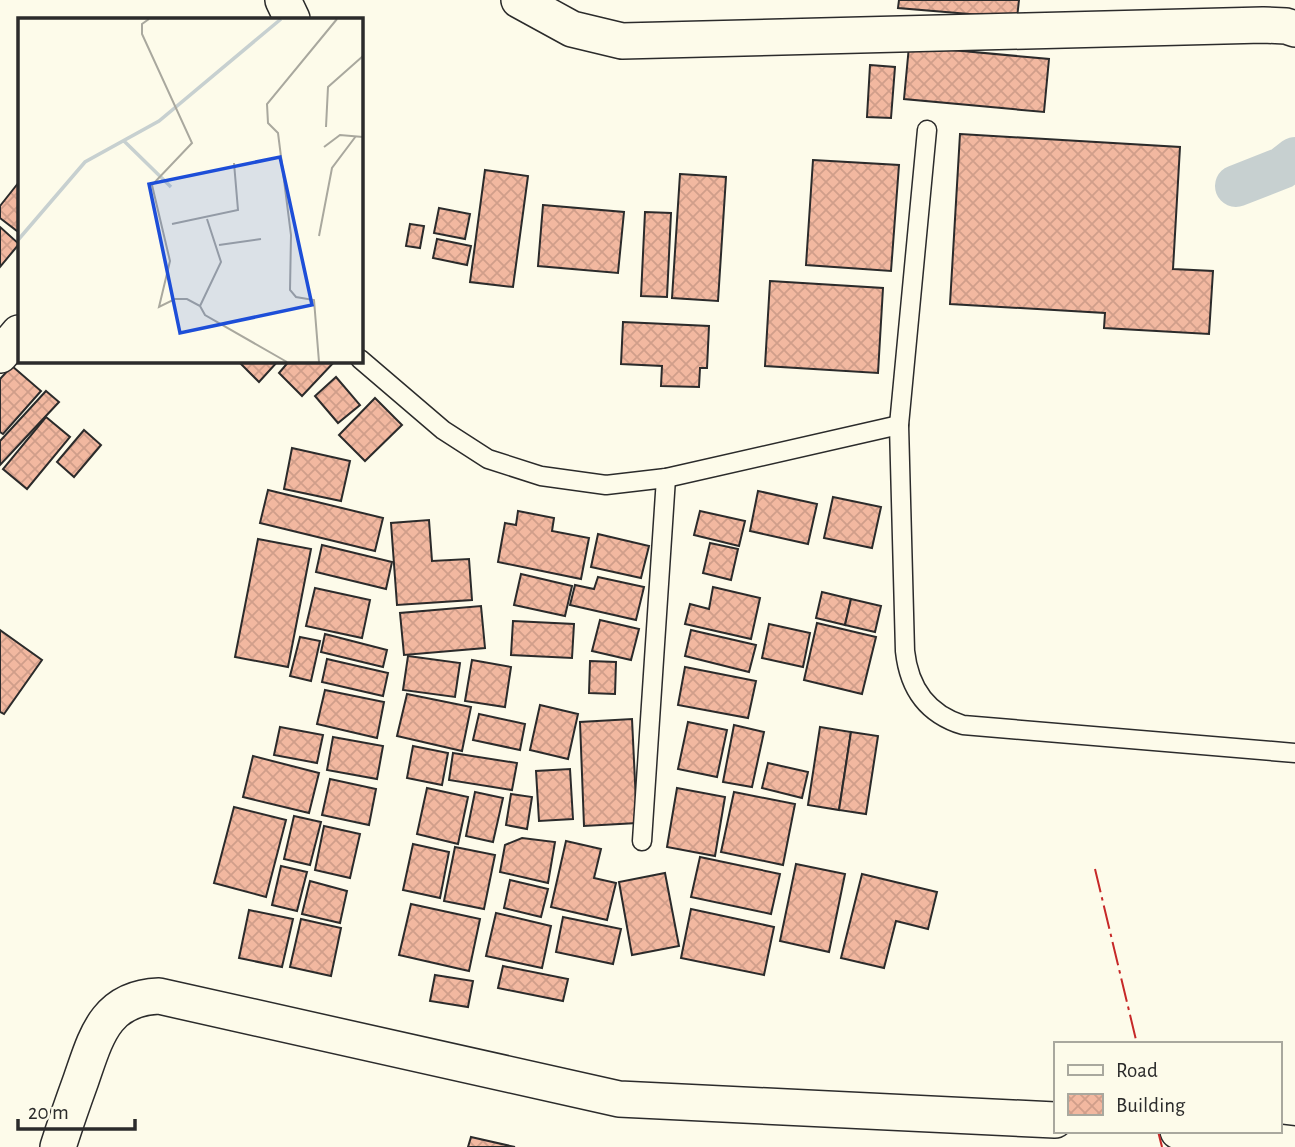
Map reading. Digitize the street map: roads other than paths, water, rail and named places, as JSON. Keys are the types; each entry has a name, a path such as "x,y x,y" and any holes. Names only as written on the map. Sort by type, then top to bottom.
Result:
{"street":[{"path":"283,0 292,18"},
{"path":"519,0 572,29 622,41 1263,25 1295,29"},
{"path":"0,355 18,334"},
{"path":"58,1147 98,1030 121,1007 137,999 159,996 619,1098 1054,1119"},
{"path":"1196,1133 1295,1144"}],"lane":[{"path":"927,130 900,425 906,658 911,682 931,708 950,721 963,725 1295,753"},
{"path":"362,361 443,429 497,463 541,476 606,485 666,478 900,425"},
{"path":"642,841 666,478"}],"waterway":[{"path":"1236,186 1282,168 1295,158"}]}
